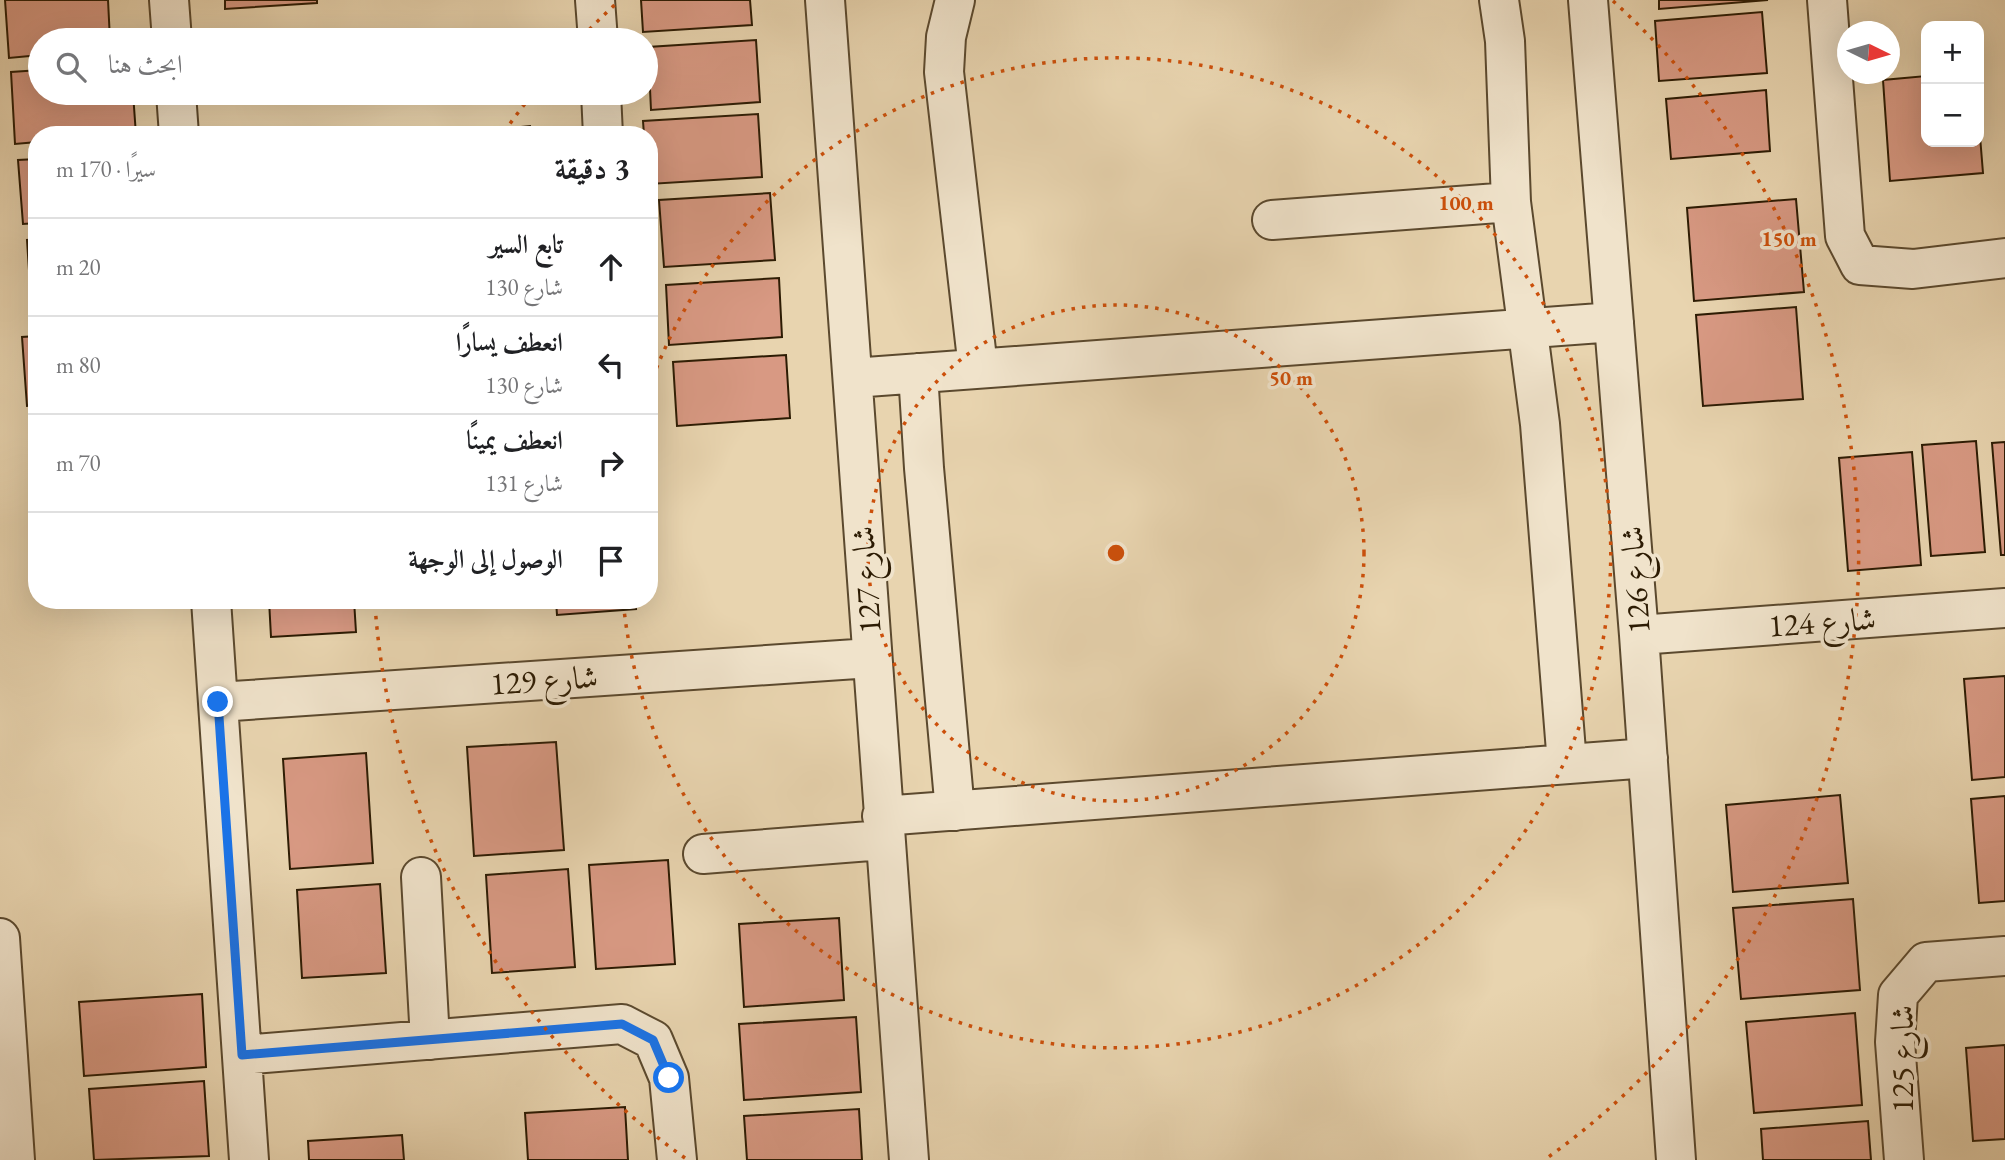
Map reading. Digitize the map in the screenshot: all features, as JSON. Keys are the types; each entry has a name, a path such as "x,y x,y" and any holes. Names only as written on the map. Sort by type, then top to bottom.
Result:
{"street":[{"path":"169,0 171,28"},
{"path":"595,0 597,28"},
{"name":"شارع 127","path":"825,0 909,1160"},
{"path":"955,0 946,37 944,72 978,368"},
{"path":"1499,0 1505,41 1511,202 1529,328 1567,764"},
{"name":"شارع 126","path":"1588,0 1639,635 1676,1160"},
{"path":"1827,0 1845,236 1860,265 1913,269 2005,258"},
{"path":"177,105 178,126"},
{"path":"602,105 603,126"},
{"path":"1272,220 1511,202"},
{"path":"853,378 1614,322"},
{"path":"918,373 925,482 955,811"},
{"name":"شارع 124","path":"1639,635 2005,608"},
{"path":"212,609 249,1160"},
{"name":"شارع 129","path":"218,702 871,657"},
{"path":"703,854 883,828 955,811 1648,758"},
{"path":"421,877 430,1040"},
{"path":"0,938 4,1048 15,1160"},
{"name":"شارع 125","path":"1904,1160 1895,1042 1898,995 1926,962 2005,956"},
{"path":"242,1055 622,1024 653,1040 669,1078 677,1160"}],"building":[{"path":"5,0 108,0 109,28 28,28 28,56 9,58"},
{"path":"225,0 317,0 317,3 225,9"},
{"path":"641,0 750,0 752,25 658,31 658,28 643,28"},
{"path":"1659,0 1768,0 1659,9"},
{"path":"1762,12 1767,73 1659,81 1655,21"},
{"path":"756,40 760,102 651,110 651,105 658,105 658,46"},
{"path":"28,71 28,105 134,105 135,126 28,126 28,143 15,144 11,72"},
{"path":"1921,76 1921,147 1981,147 1983,173 1890,181 1883,84 1900,84 1900,78"},
{"path":"1766,90 1770,151 1671,159 1666,99"},
{"path":"758,114 762,177 658,183 658,126 643,126 643,121"},
{"path":"28,159 28,224 23,224 18,160"},
{"path":"770,193 775,260 664,267 659,200"},
{"path":"1796,199 1804,292 1694,301 1687,208"},
{"path":"779,278 782,337 669,345 666,285"},
{"path":"1796,307 1803,399 1703,406 1696,315"},
{"path":"22,337 28,337 27,406"},
{"path":"786,355 790,418 677,426 673,362"},
{"path":"1976,441 1985,552 1931,556 1922,445"},
{"path":"2005,442 2005,555 2001,555 1992,443"},
{"path":"1912,452 1921,565 1848,571 1839,458"},
{"path":"269,609 355,609 356,632 271,637"},
{"path":"557,609 636,609 557,615"},
{"path":"2005,676 2005,777 1972,780 1964,679"},
{"path":"556,742 564,850 474,856 467,747"},
{"path":"366,753 373,863 290,869 283,759"},
{"path":"1840,795 1848,883 1733,892 1726,805"},
{"path":"2005,796 2005,901 1979,903 1971,799"},
{"path":"668,860 675,964 596,969 589,865"},
{"path":"568,869 575,967 492,973 486,875"},
{"path":"380,884 386,973 302,978 297,890"},
{"path":"1853,899 1860,990 1741,999 1733,908"},
{"path":"839,918 844,1000 744,1007 739,924"},
{"path":"202,994 206,1067 84,1076 79,1002"},
{"path":"1855,1013 1862,1105 1754,1113 1746,1022"},
{"path":"856,1017 861,1092 744,1100 739,1024"},
{"path":"2005,1045 2005,1139 1973,1141 1966,1048"},
{"path":"204,1081 209,1156 94,1160 89,1089"},
{"path":"625,1107 628,1160 528,1160 525,1113"},
{"path":"859,1109 862,1160 747,1160 744,1116"},
{"path":"1868,1121 1871,1160 1763,1160 1761,1129"},
{"path":"402,1135 404,1160 309,1160 308,1141"}],"route":[{"path":"218,702 242,1055 622,1024 653,1040 669,1078"}]}
